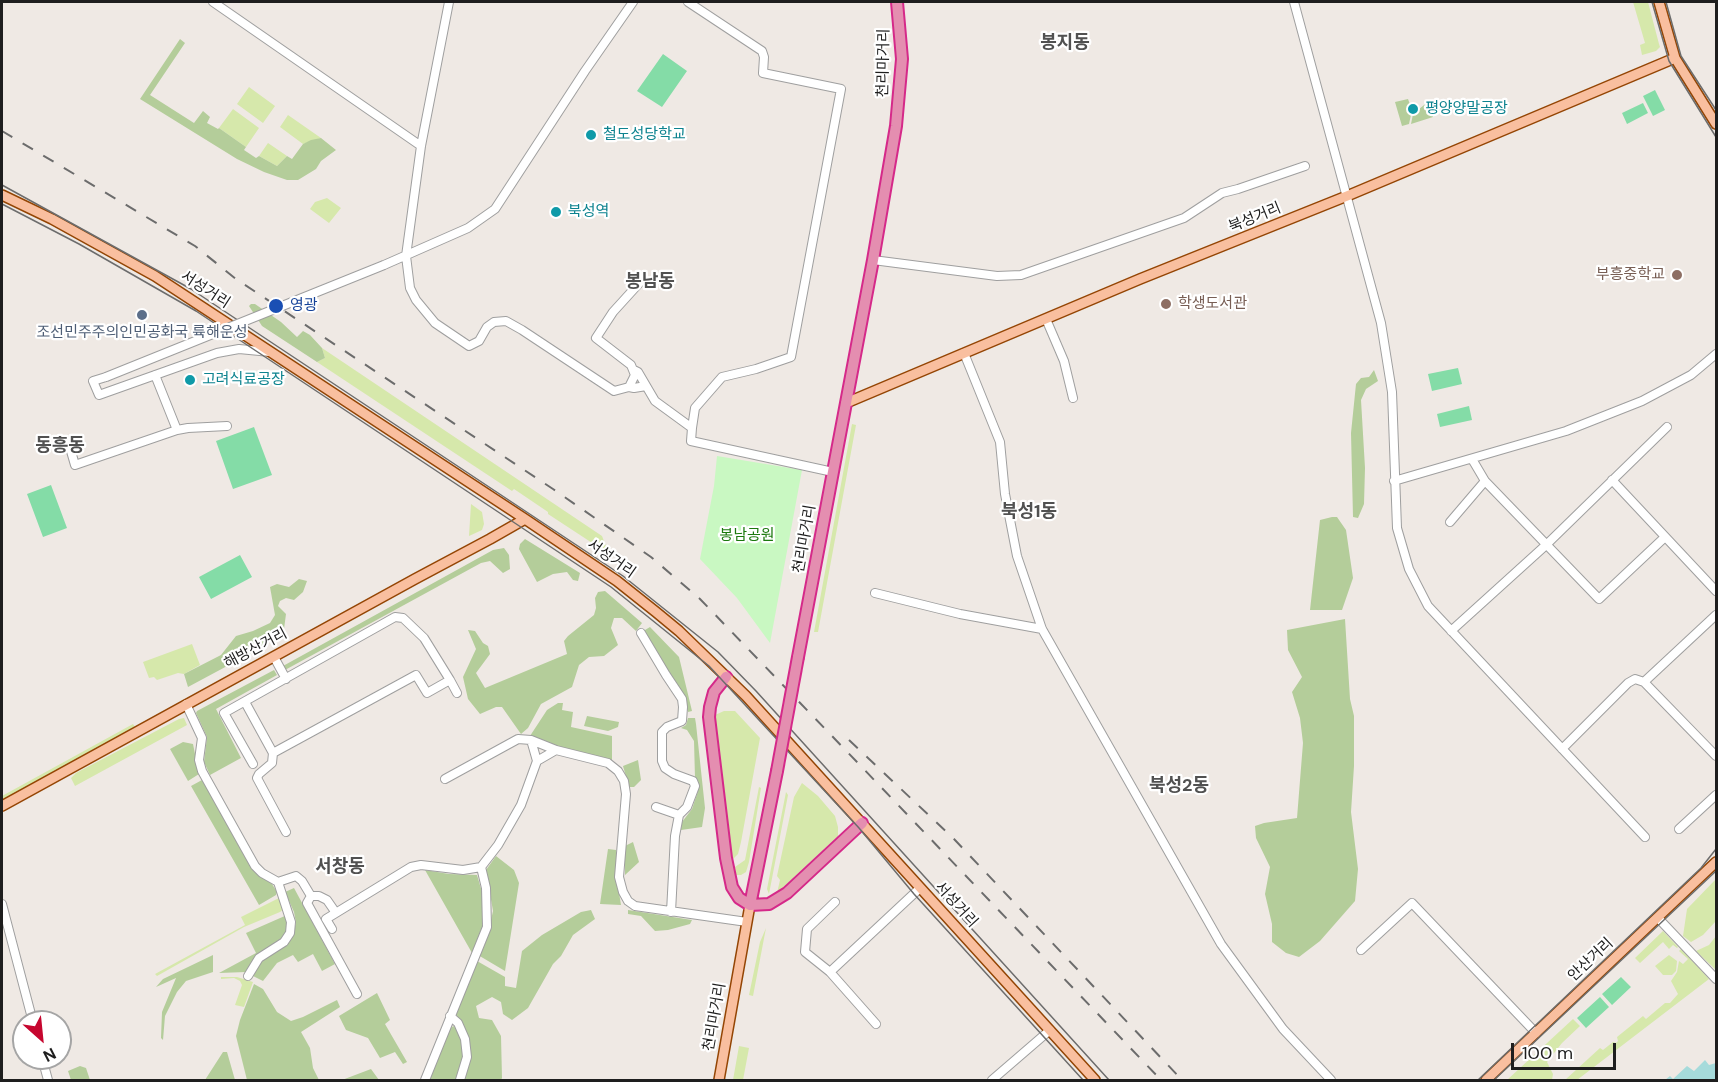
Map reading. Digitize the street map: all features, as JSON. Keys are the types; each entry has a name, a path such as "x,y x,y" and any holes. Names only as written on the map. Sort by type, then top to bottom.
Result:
{"highway":[{"name":"천리마거리","path":"750,905 873,260 896,126 902,60 897,2"},
{"path":"726,677 714,692 710,707 710,727 726,858 732,887 740,898 750,905 769,904 787,893 862,823"}],"main road":[{"path":"1659,2 1675,58 1716,124"},
{"name":"북성거리","path":"846,403 1675,58"},
{"name":"서성거리","path":"2,195 52,219 155,276 525,519 617,581 657,612 726,677 1095,1080"},
{"name":"해방산거리","path":"2,806 525,519"},
{"name":"안산거리","path":"1486,1080 1658,918 1716,860"},
{"name":"천리마거리","path":"719,1080 750,905"}],"street":[{"path":"213,2 422,146"},
{"path":"448,2 422,146 406,256 410,288 416,300 435,323 469,346 479,341 487,327 495,322 506,321 614,391 646,386"},
{"path":"282,358 267,351 239,349 217,353 99,395 93,381 384,265 468,228 495,209 633,2"},
{"path":"688,2 762,51 763,73 841,89 791,357 722,377 695,408 691,441 832,472"},
{"path":"1294,2 1378,312 1388,358 1392,392 1397,528 1409,568 1428,606 1645,837"},
{"path":"873,260 997,276 1021,275 1184,218 1222,193 1305,166"},
{"path":"629,387 635,375 631,365 596,338 613,312 643,279"},
{"path":"1046,319 1064,361 1073,398"},
{"path":"964,353 1000,442 1005,494 1017,556 1042,629 1221,944 1283,1029 1331,1080"},
{"path":"1394,482 1566,430 1642,401 1691,375 1716,354"},
{"path":"633,369 638,372 655,401 692,428"},
{"path":"155,375 177,430"},
{"path":"68,441 75,465 177,430 227,426"},
{"path":"1451,631 1546,545 1667,427"},
{"path":"1472,459 1485,481 1599,599 1665,537"},
{"path":"1612,480 1716,591"},
{"path":"1450,522 1485,481"},
{"path":"875,593 960,614 1042,629"},
{"path":"1644,682 1716,615"},
{"path":"254,764 224,713 400,616 429,644 457,693"},
{"path":"641,633 682,699 684,712 682,721 667,727 662,732 662,761 665,768 693,781 695,786 687,807 679,815 675,836 671,912"},
{"path":"274,657 286,679"},
{"path":"273,753 416,675 426,693 450,680"},
{"path":"1562,749 1628,683 1635,679 1644,682 1716,756"},
{"path":"245,702 273,753 272,763 257,778 286,832"},
{"path":"186,704 202,738 199,760 202,771 255,866 278,882 291,922 290,933 284,942 259,958 248,976"},
{"path":"445,779 513,740 524,738 556,750 608,763 618,771 624,781 626,794 619,878 628,902 635,906 747,922"},
{"path":"332,929 326,919 411,867 421,865 463,870 481,867 498,845 521,805 537,761 531,740"},
{"path":"537,761 556,750"},
{"path":"1679,830 1716,795"},
{"path":"656,807 679,815"},
{"path":"425,1080 487,927 486,888 481,867"},
{"path":"278,882 296,876 311,896"},
{"path":"830,972 920,888"},
{"path":"311,896 319,896 327,900 336,913"},
{"path":"311,896 307,903 357,994"},
{"path":"835,902 807,929 806,952 830,972 876,1024"},
{"path":"1361,950 1412,903 1536,1033"},
{"path":"2,904 30,1010"},
{"path":"1658,918 1716,979"},
{"path":"450,1016 458,1023 465,1039 467,1057 460,1080"},
{"path":"992,1080 1050,1030"}],"green space":[{"path":"1633,2 1648,2 1660,47 1656,51 1642,55 1640,45 1645,43"},
{"path":"180,39 185,43 150,95 194,123 203,111 210,117 207,123 219,128 246,147 244,150 256,158 259,156 277,166 287,156 292,159 303,144 311,140 321,138 336,150 321,161 316,169 298,180 287,180 237,159 140,99"},
{"path":"663,54 687,71 662,107 637,91"},
{"path":"249,87 275,106 263,123 237,104"},
{"path":"1655,90 1665,110 1653,116 1643,96"},
{"path":"1408,99 1412,110 1409,124 1402,126 1395,102"},
{"path":"1429,101 1433,117 1411,124 1413,114"},
{"path":"1643,103 1648,113 1627,124 1622,113"},
{"path":"233,109 259,128 246,147 219,128"},
{"path":"288,115 321,138 303,144 280,127"},
{"path":"268,143 287,156 277,166 259,156"},
{"path":"327,198 341,208 329,223 310,209 315,202"},
{"path":"255,304 281,322 297,337 303,331 310,335 322,348 325,358 317,362 262,326 249,306"},
{"path":"322,348 602,536 609,554 514,489 512,491 317,362 325,358"},
{"path":"1458,368 1462,384 1432,391 1428,374"},
{"path":"1374,370 1378,381 1366,389 1361,400 1365,468 1364,504 1358,518 1353,517 1351,433 1356,384 1361,378 1369,377"},
{"path":"1469,406 1472,420 1440,427 1437,414"},
{"path":"852,424 856,425 818,632 814,632"},
{"path":"254,427 272,475 233,489 216,441"},
{"name":"봉남공원","path":"717,456 802,470 770,643 737,598 700,559 714,486"},
{"path":"51,485 67,528 43,537 27,494"},
{"path":"471,504 482,512 484,524 482,530 469,536"},
{"path":"1337,517 1346,530 1353,578 1342,610 1310,610 1320,520"},
{"path":"525,539 580,573 578,581 573,580 567,572 553,574 537,582 519,549"},
{"path":"504,548 509,555 510,569 503,573 490,561 481,563 285,670 283,666 493,550"},
{"path":"240,555 252,577 211,599 199,577"},
{"path":"299,579 307,581 303,592 294,600 286,598 280,601 278,606 286,614 284,629 257,650 188,687 184,674 221,655 236,636 270,623 275,615 270,587 277,584 289,587"},
{"path":"605,591 642,623 636,631 622,618 614,618 611,628 618,645 604,656 589,657 579,665 572,687 541,704 528,728 521,734 502,707 496,707 480,714 468,699 463,677 476,649 468,630 475,631 483,643 488,646 490,654 476,673 485,688 567,654 564,641 594,615 595,598 598,592"},
{"path":"1345,619 1350,699 1354,716 1351,812 1358,869 1355,901 1320,941 1299,957 1286,953 1272,942 1272,924 1265,894 1270,867 1256,838 1255,826 1297,818 1303,743 1300,718 1292,692 1302,677 1288,650 1287,630"},
{"path":"650,627 679,657 692,711 688,712 681,690 644,634 645,630"},
{"path":"192,644 200,665 184,674 178,673 157,680 154,677 149,678 143,662"},
{"path":"274,670 277,675 216,709 241,758 210,775 204,762 207,737 197,711"},
{"path":"558,703 563,703 562,710 573,712 571,727 612,736 612,761 562,748 530,736 547,710"},
{"path":"724,711 735,711 760,738 741,842 738,854 732,860 714,720 715,715"},
{"path":"587,716 619,722 618,727 608,731 584,726"},
{"path":"184,718 187,725 75,786 71,778 76,773"},
{"path":"688,718 695,718 705,808 702,827 681,830 682,822 692,809 698,791 695,778 694,741 687,730 681,728 686,725"},
{"path":"133,724 135,727 2,801 2,796"},
{"path":"183,742 193,744 199,774 188,781 170,749"},
{"path":"638,760 641,780 634,787 629,787 623,766"},
{"path":"202,780 255,872 272,884 277,892 276,895 259,905 191,786"},
{"path":"802,783 818,796 835,816 838,836 777,893 780,880 777,876 794,797"},
{"path":"759,787 761,788 749,862 746,872 736,875 735,867 745,860"},
{"path":"786,792 788,795 769,894 767,889"},
{"path":"633,842 639,862 625,875 625,846"},
{"path":"608,849 616,850 621,905 600,904"},
{"path":"496,856 514,870 519,883 505,971 478,955 487,938 493,911 486,870"},
{"path":"425,870 477,875 482,892 483,928 472,953"},
{"path":"1716,879 1716,921 1703,935 1691,942 1683,936 1687,909"},
{"path":"294,888 335,964 322,971 313,954 298,962 293,955 277,963 263,981 251,975 257,964 293,932 296,923 294,912 285,892"},
{"path":"281,897 284,909 280,912 244,927 157,976 155,974 245,925 241,917"},
{"path":"591,910 595,919 573,935 561,956 553,964 528,1008 512,1020 503,1014 501,1002 492,997 476,1006 479,1018 492,1020 501,1036 502,1078 501,1080 464,1080 470,1056 466,1036 455,1011 477,961 505,977 505,986 516,988 522,951 542,935 581,912"},
{"path":"628,910 692,920 690,924 655,931 641,916 628,914"},
{"path":"287,915 286,933 246,972 219,973 256,953 246,933"},
{"path":"766,928 753,996 749,995 760,942"},
{"path":"1663,931 1678,947 1673,945 1669,949 1663,942 1640,963 1635,958"},
{"path":"1716,936 1716,970 1696,951 1709,945"},
{"path":"1681,949 1709,979 1577,1080 1565,1080 1600,1048 1603,1050 1613,1042 1616,1043 1617,1037 1643,1016 1646,1019 1665,1003 1670,1003 1678,994 1671,981 1677,972 1679,961 1683,964 1688,959 1679,951"},
{"path":"213,955 213,972 186,981 177,992 165,1016 163,1040 161,1038 162,1012 176,978 156,987 163,979"},
{"path":"1669,955 1677,961 1676,971 1672,975 1663,975 1655,966"},
{"path":"221,977 237,977 253,982 244,1007 235,1005 242,985 240,981 234,978 221,979"},
{"path":"1621,977 1631,987 1612,1005 1602,994"},
{"path":"254,984 263,989 277,1012 291,1021 337,1000 340,1007 301,1032 310,1048 313,1068 319,1080 247,1080 236,1036"},
{"path":"377,993 390,1020 385,1024 407,1062 403,1064 395,1052 380,1058 368,1038 346,1030 339,1016"},
{"path":"1600,997 1609,1007 1586,1028 1577,1018"},
{"path":"1573,1019 1580,1026 1547,1062 1553,1074 1552,1080 1507,1080"},
{"path":"454,1026 462,1040 462,1065 456,1080 429,1080 450,1028"},
{"path":"739,1046 749,1048 743,1080 733,1080"},
{"path":"223,1052 227,1052 235,1080 205,1080"},
{"path":"80,1066 86,1068 90,1080 71,1080 68,1071"},
{"path":"371,1069 379,1080 342,1080"}],"water":[{"path":"1705,1060 1709,1065 1716,1063 1716,1080 1665,1080 1670,1076 1673,1079 1687,1066 1694,1071"}],"tram line":[{"path":"1652,2 1669,61 1716,137"},
{"path":"1666,2 1681,56 1716,110"},
{"path":"2,185 191,289 623,576 718,652 1109,1080"},
{"path":"2,204 79,244 196,311 611,587 709,666 859,828 914,894 1083,1080"},
{"path":"1478,1080 1701,868 1716,849"},
{"path":"1494,1080 1716,871"}],"railway":[{"path":"2,131 195,246 236,279 553,489 651,557 700,599 1161,1080"},
{"path":"849,740 954,839 1182,1080"}],"place":[{"name":"평양양말공장","path":"1413,109"},
{"name":"철도성당학교","path":"591,135"},
{"name":"북성역","path":"556,212"},
{"name":"부흥중학교","path":"1677,275"},
{"name":"학생도서관","path":"1166,304"},
{"name":"영광","path":"276,306"},
{"name":"조선민주주의인민공화국 륙해운성","path":"142,315"},
{"name":"고려식료공장","path":"190,380"}],"district":[{"name":"봉지동","path":"1065,43"},
{"name":"봉남동","path":"650,282"},
{"name":"동흥동","path":"60,446"},
{"name":"북성1동","path":"1029,512"},
{"name":"북성2동","path":"1179,786"},
{"name":"서창동","path":"340,867"}]}
